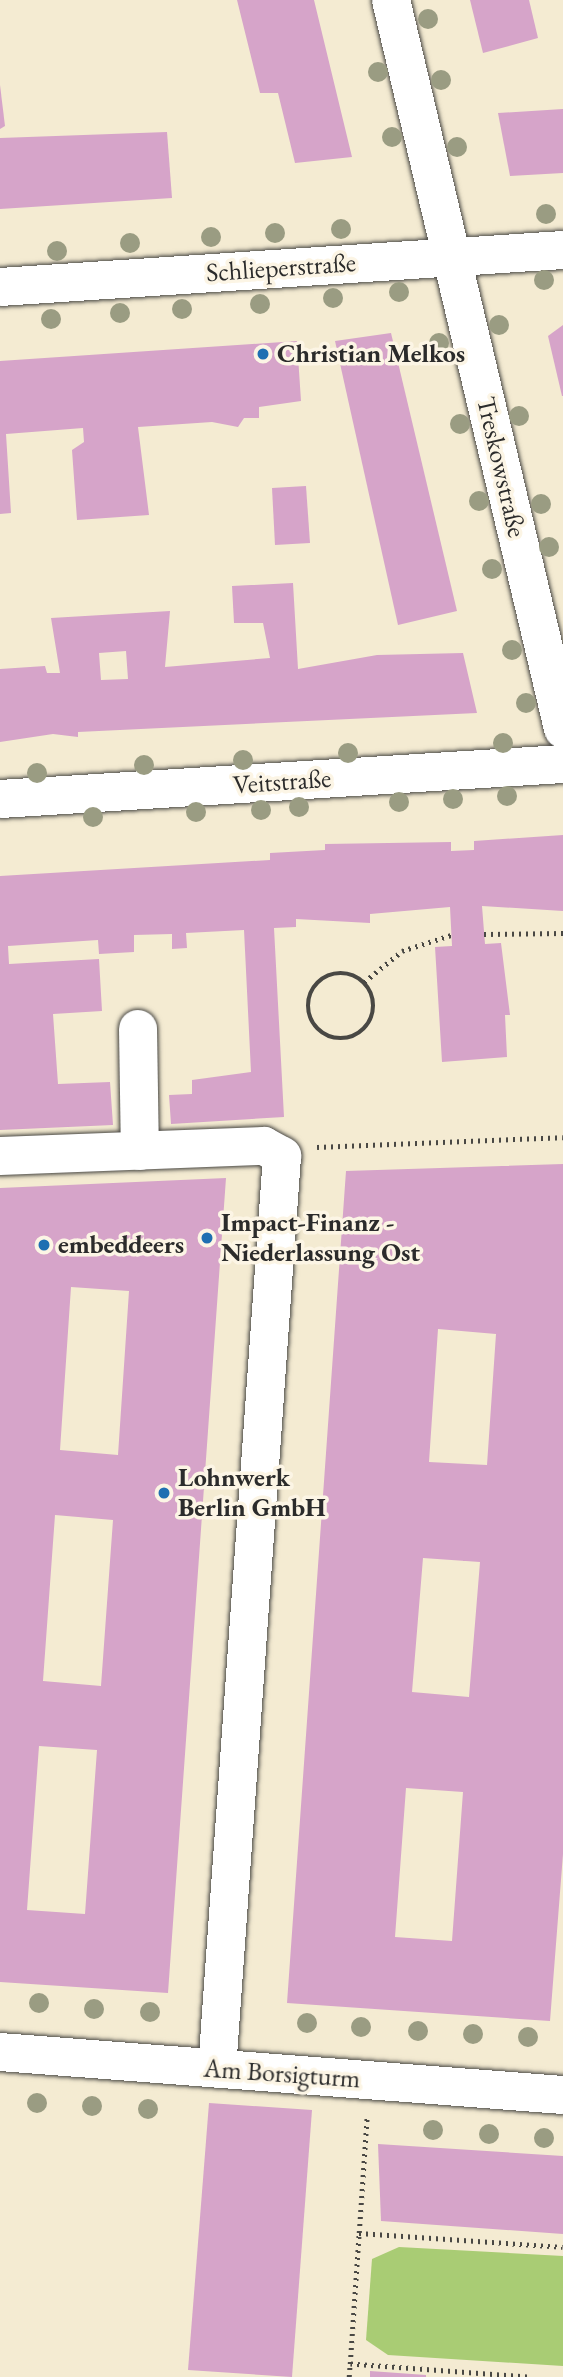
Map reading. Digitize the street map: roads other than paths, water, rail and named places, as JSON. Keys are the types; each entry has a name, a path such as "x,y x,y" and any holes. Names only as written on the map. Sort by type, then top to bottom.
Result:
{"street":[{"name":"Treskowstraße","path":"391,0 563,729"},
{"name":"Schlieperstraße","path":"0,287 563,250"},
{"name":"Veitstraße","path":"0,799 563,764"},
{"path":"138,1029 141,1151"},
{"path":"0,1156 278,1149 216,2069"},
{"name":"Am Borsigturm","path":"0,2052 563,2095"}],"place":[{"name":"Christian Melkos","path":"263,354"},
{"name":"Impact-Finanz - Niederlassung Ost","path":"207,1238"},
{"name":"embeddeers","path":"44,1245"},
{"name":"Lohnwerk Berlin GmbH","path":"164,1493"}]}
